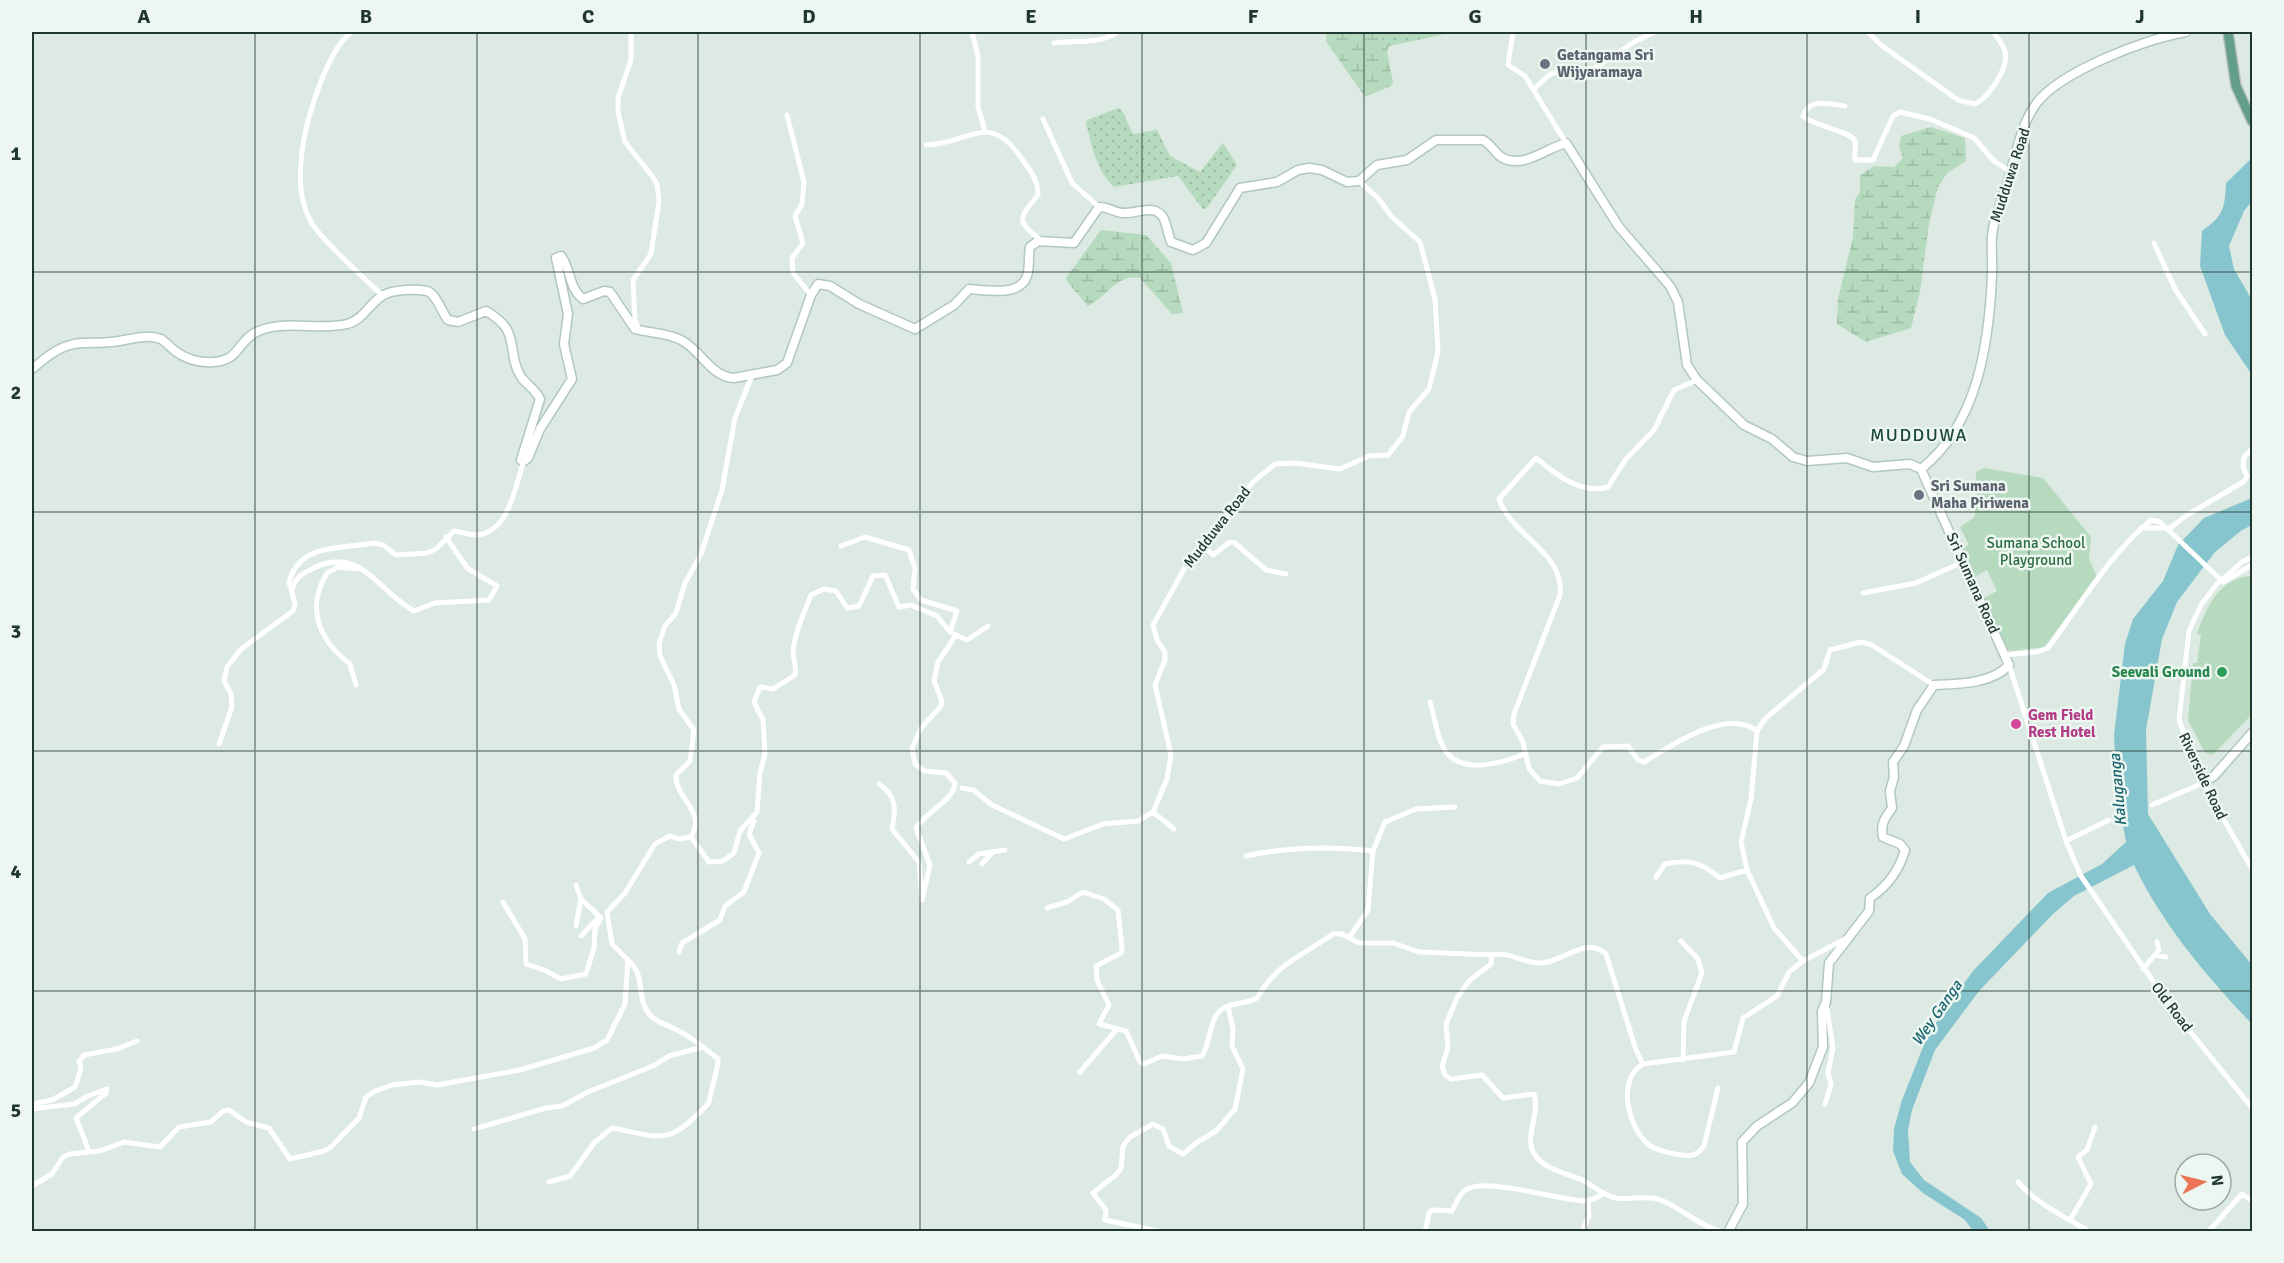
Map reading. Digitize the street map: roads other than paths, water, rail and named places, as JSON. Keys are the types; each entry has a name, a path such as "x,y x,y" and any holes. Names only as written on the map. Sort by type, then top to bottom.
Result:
{"main road":[{"path":"2228,32 2236,86 2253,121"}],"street":[{"path":"351,32 336,51 321,85 307,130 301,162 303,204 311,223 382,296"},
{"path":"631,32 631,60 618,98 618,112 625,142 657,184 659,201 651,254 633,280 635,320 639,330"},
{"path":"972,32 978,56 978,106 985,131"},
{"path":"1054,43 1077,40 1093,42 1117,32"},
{"path":"1513,32 1508,65 1525,76 1619,227 1670,286 1678,302 1688,366 1697,380 1744,425 1772,439 1793,457 1815,462 1847,458 1873,467 1910,464 1921,469"},
{"path":"1534,89 1555,72 1595,68 1634,42 1655,32"},
{"path":"1868,32 1881,45 1958,99 1975,104 1988,94 2006,55 2002,43 1993,32"},
{"name":"Mudduwa Road","path":"1921,469 1934,459 1962,424 1984,354 1992,276 1992,230 2028,120 2036,104 2052,87 2091,65 2167,34 2186,32"},
{"path":"1845,106 1816,102 1805,110 1803,116 1810,122 1851,136 1856,143 1855,160 1873,160 1893,116 1900,112 1930,119 1974,138 1994,161 2011,172"},
{"path":"787,115 804,182 802,204 795,216 803,243 792,258 793,273 811,295"},
{"path":"1043,119 1072,183 1099,207 1110,207 1126,213 1151,209 1157,211 1164,219 1171,242 1193,250 1206,243 1240,188 1276,182 1298,170 1309,168 1322,170 1347,182 1359,181 1377,165 1407,160 1436,140 1483,140 1501,157 1514,160 1535,157 1566,143"},
{"path":"926,145 944,145 967,134 985,131 999,135 1013,145 1036,179 1038,195 1023,213 1021,220 1024,228 1044,242"},
{"name":"Mudduwa Road","path":"1153,812 1167,779 1171,755 1155,685 1165,660 1165,652 1157,640 1154,625 1188,561 1203,546 1254,481 1275,464 1295,463 1340,469 1369,456 1388,455 1406,430 1409,412 1429,389 1438,352 1435,299 1420,242 1392,217 1378,198 1359,181"},
{"path":"219,744 232,707 231,694 224,681 227,667 241,649 290,616 295,604 290,578 298,565 317,550 374,543 383,545 396,555 427,553 436,549 453,531 478,535 502,520 524,461 528,458 540,429 572,379 564,344 568,314 556,258 561,256 565,261 579,297 588,299 599,292 610,292 635,329 681,339 699,358 728,378 777,370 787,363 811,295 818,284 830,286 859,304 915,329 954,305 969,289 1006,291 1020,286 1028,274 1030,247 1038,241 1074,243 1099,207"},
{"path":"2154,243 2175,289 2205,334"},
{"path":"32,369 56,351 70,345 111,342 136,337 162,340 175,351 194,361 226,360 237,353 252,334 295,325 350,324 382,296 395,291 427,291 433,294 448,320 458,322 486,311 498,318 511,337 521,376 540,399 521,460 524,461"},
{"path":"581,936 625,893 655,844 670,836 680,839 691,837 696,830 696,814 688,800 679,792 676,782 676,775 690,761 694,730 679,708 674,685 660,656 659,643 665,626 676,613 685,583 701,554 722,490 735,418 753,373"},
{"path":"1697,380 1674,390 1654,430 1626,459 1608,487 1593,489 1573,483 1554,473 1536,458 1500,499 1520,531 1548,555 1562,584 1560,595 1514,714 1514,724 1523,742 1524,754 1533,776 1540,781 1559,784 1577,778 1603,747 1628,746 1638,760 1644,762 1692,734 1733,722 1745,723 1757,731"},
{"path":"2141,528 2170,528 2187,515 2243,482 2247,477 2243,466 2244,457 2253,449"},
{"name":"Sri Sumana Road","path":"1921,469 2009,665"},
{"path":"2005,655 2037,652 2048,648 2101,576 2141,528 2151,520 2160,522 2223,582 2253,565"},
{"path":"292,591 300,575 327,561 348,562 361,569 414,611 435,603 489,600 497,586 468,568 446,537"},
{"path":"841,546 865,537 909,550 915,567 913,589 921,600 957,611 950,632"},
{"path":"1203,546 1213,555 1230,542 1235,543 1266,570 1286,574"},
{"name":"Riverside Road","path":"2253,557 2242,562 2216,585 2200,605 2189,632 2179,720 2204,783 2253,869"},
{"path":"1863,593 1916,583 1963,562"},
{"path":"356,685 350,664 341,659 325,637 315,609 327,573 338,567 361,569"},
{"path":"679,952 682,943 720,920 725,906 744,892 759,853 749,834 765,754 763,720 754,702 760,687 773,689 795,675 797,666 793,656 795,637 811,595 824,589 836,591 847,608 859,606 873,576 885,575 899,607 911,605 938,616 950,632 967,640 988,626"},
{"path":"879,784 887,789 895,801 892,829 918,862 922,900 930,865 916,828 932,810 947,798 956,783 946,773 924,771 915,764 912,748 921,728 941,706 942,701 934,681 938,662 956,635"},
{"path":"1803,962 1774,928 1747,870 1742,842 1752,799 1757,731 1774,711 1824,669 1827,655 1836,647 1861,642 1870,644 1934,685 1966,684 2001,672 2009,665"},
{"name":"Old Road","path":"2009,665 2066,841 2081,876 2143,969 2253,1108"},
{"path":"1825,1104 1830,1085 1828,1073 1833,1048 1826,1002 1829,963 1869,910 1870,898 1885,888 1901,865 1905,850 1900,844 1883,837 1881,829 1892,807 1890,791 1894,777 1893,762 1904,746 1917,710 1934,685"},
{"path":"1431,702 1448,755 1482,766 1502,763 1524,754"},
{"path":"2152,805 2204,783 2214,776 2253,733"},
{"path":"962,788 973,790 992,805 1039,830 1064,839 1103,824 1138,821 1153,812 1174,829"},
{"path":"1349,938 1368,910 1373,851 1386,822 1416,809 1455,807"},
{"path":"691,837 709,862 723,861 734,853 740,831 754,817"},
{"path":"2066,841 2109,820"},
{"path":"1246,856 1268,851 1342,847 1373,851"},
{"path":"969,862 979,854 1005,850"},
{"path":"982,864 992,853"},
{"path":"1656,877 1665,864 1683,860 1699,862 1720,878 1747,870"},
{"path":"576,885 581,899 600,918"},
{"path":"1047,908 1067,902 1083,892 1104,899 1119,910 1122,948 1120,953 1096,966 1097,980 1109,1005 1099,1024 1126,1031 1136,1055 1143,1064 1162,1056 1194,1058 1202,1056 1217,1014 1228,1006 1257,998 1268,978 1280,967 1333,934 1342,934 1359,943 1393,943 1419,952 1510,956 1538,964 1586,947 1600,948 1606,954 1636,1050 1643,1064"},
{"path":"576,926 581,899"},
{"path":"503,902 525,939 526,964 561,979 586,974 594,948 595,929 600,918"},
{"path":"549,1182 570,1176 594,1143 612,1128 668,1137 684,1129 709,1103 711,1085 719,1065 718,1059 703,1047 675,1029 657,1022 648,1014 643,1002 638,968 612,944 607,912"},
{"path":"1718,1088 1709,1130 1698,1153 1692,1156 1660,1151 1644,1141 1631,1117 1627,1086 1632,1074 1643,1064 1734,1052 1743,1018 1777,996 1789,972 1846,939"},
{"path":"1681,941 1698,958 1702,973 1684,1021 1683,1060"},
{"path":"2143,969 2159,950 2157,942"},
{"path":"1492,955 1491,964 1469,981 1446,1024 1448,1048 1442,1066 1445,1075 1451,1079 1482,1075 1503,1098 1534,1094 1536,1114 1530,1138 1533,1151 1549,1168 1585,1182 1603,1194 1617,1198 1660,1200 1709,1228 1722,1232"},
{"path":"2156,955 2166,957"},
{"path":"32,1186 52,1174 63,1157 100,1151 124,1142 160,1147 179,1126 211,1122 223,1111 229,1110 246,1122 269,1128 290,1159 324,1152 359,1118 366,1096 375,1091 392,1085 419,1082 437,1085 520,1070 555,1061 607,1040 625,1004 628,960"},
{"path":"1728,1232 1743,1204 1742,1142 1757,1126 1792,1103 1809,1083 1823,1047 1822,1011 1826,1002"},
{"path":"1162,1232 1105,1220 1106,1210 1093,1193 1118,1174 1121,1168 1123,1146 1130,1137 1153,1124 1163,1129 1169,1146 1183,1154 1228,1120 1235,1108 1243,1069 1232,1046 1233,1029 1228,1006"},
{"path":"1080,1072 1117,1029"},
{"path":"32,1106 52,1100 75,1087 81,1069 79,1062 84,1055 117,1049 136,1041"},
{"path":"474,1129 546,1108 562,1106 588,1092 655,1065 669,1056 703,1047"},
{"path":"32,1106 74,1104 107,1089 106,1093 76,1118 89,1151"},
{"path":"2070,1220 2091,1184 2078,1156 2087,1150 2095,1127"},
{"path":"2018,1182 2030,1196 2090,1232"},
{"path":"1425,1232 1429,1213 1432,1210 1452,1211 1464,1191 1473,1187 1504,1186 1538,1195 1588,1201 1603,1194"},
{"path":"2208,1232 2242,1194 2253,1201"},
{"path":"1582,1232 1589,1216 1588,1201"}],"water":[{"path":"2252,158 2252,201 2244,211 2229,246 2234,269 2252,300 2252,375 2225,335 2200,266 2202,231 2222,211 2226,183"},
{"name":"Kaluganga","path":"2252,498 2252,525 2242,530 2215,552 2177,602 2162,639 2146,730 2148,814 2210,914 2252,965 2252,1024 2219,988 2172,929 2134,865 2074,896 2053,914 1979,991 1935,1050 1912,1110 1908,1130 1910,1162 1924,1180 1981,1218 1990,1231 1973,1231 1965,1220 1923,1193 1902,1174 1893,1151 1894,1129 1902,1100 1929,1032 1973,971 2048,893 2102,864 2126,842 2117,792 2114,735 2125,644 2133,619 2163,581 2178,545 2204,518"}],"place":[{"name":"Getangama Sri Wijyaramaya","path":"1545,64"},
{"name":"Sri Sumana Maha Piriwena","path":"1919,495"},
{"name":"Seevali Ground","path":"2222,672"},
{"name":"Gem Field Rest Hotel","path":"2016,724"}],"district":[{"name":"MUDDUWA","path":"1919,435"}],"park label":[{"name":"Sumana School Playground","path":"2036,552"}],"water label":[{"name":"Wey Ganga","path":"1937,1013"}]}
